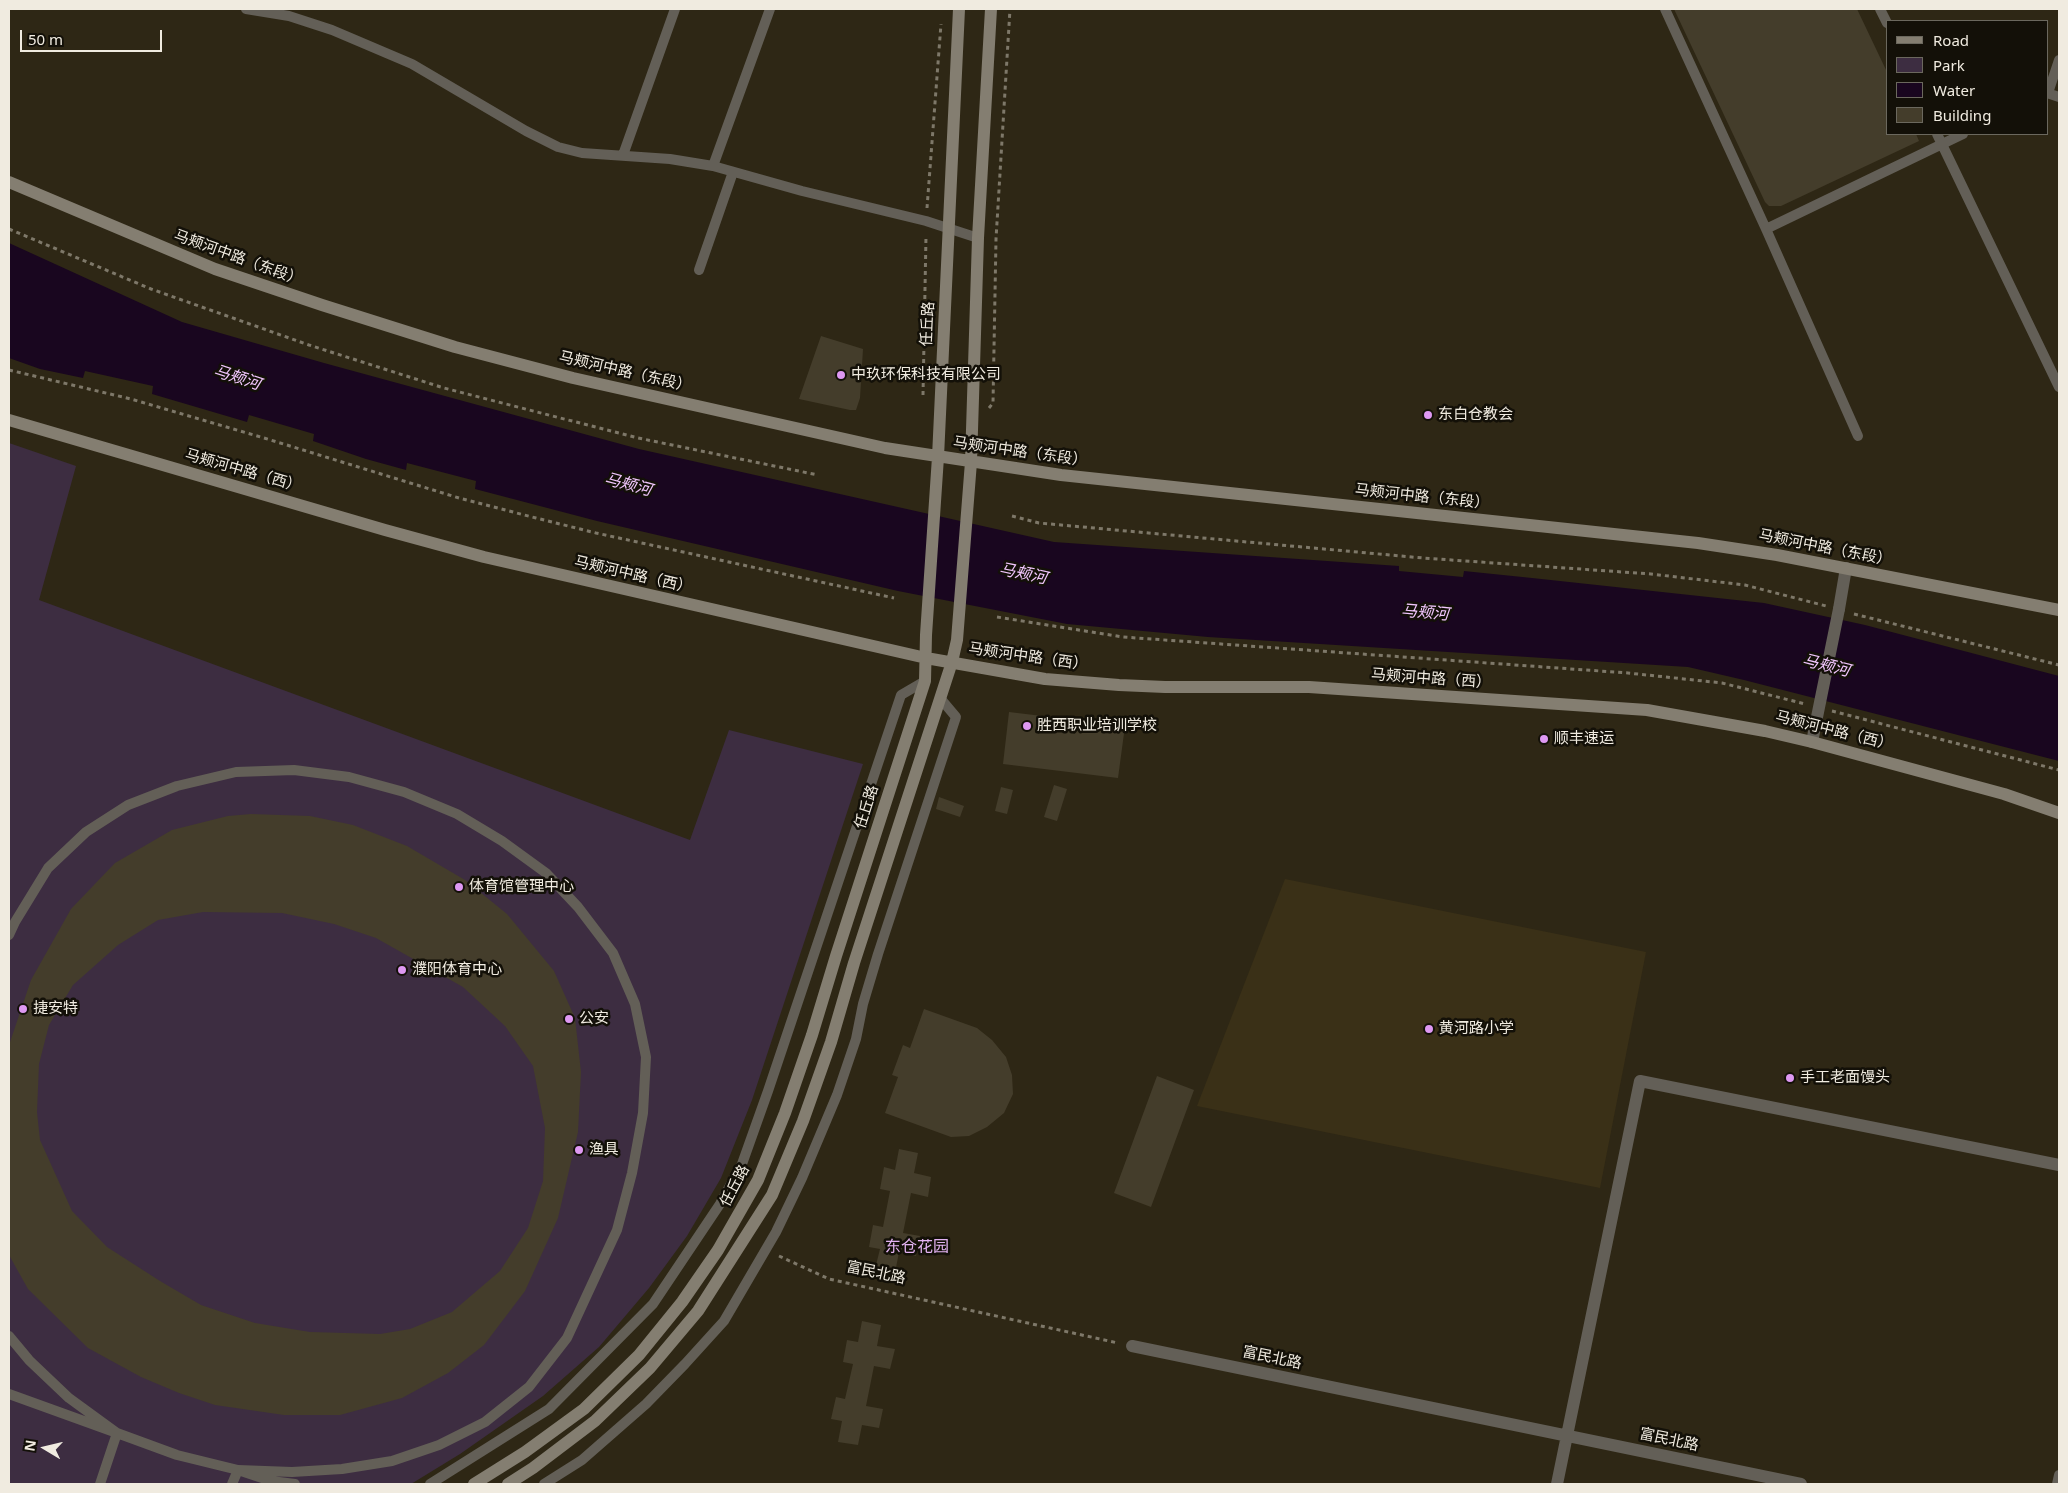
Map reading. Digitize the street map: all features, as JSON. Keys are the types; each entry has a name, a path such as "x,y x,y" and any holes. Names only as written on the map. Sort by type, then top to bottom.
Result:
{"street":[{"name":"任丘路","path":"474,1484 524,1452 584,1409 639,1354 682,1302 718,1250 758,1180 785,1113 812,1035 925,681 926,635 938,457 959,9"},
{"path":"508,1484 533,1468 594,1421 650,1368 698,1311 772,1195 803,1121 831,1042 854,963 952,662 957,640 971,462 978,238 991,9"},
{"name":"马颊河中路（东段）","path":"9,182 215,269 322,306 455,347 573,378 800,429 938,457 1070,476 1689,542 1778,554 2059,610"},
{"name":"马颊河中路（西）","path":"9,420 384,530 484,557 926,658 1045,679 1119,685 1165,688 1308,687 1647,710 1765,730 1995,791 2059,813"},
{"path":"1812,742 1846,568"},
{"path":"1557,1484 1640,1081 2059,1165"},
{"name":"富民北路","path":"1132,1346 1801,1484"}],"lane":[{"path":"246,9 289,16 332,30 412,64 526,131 558,147 582,153 670,158 713,166 949,228 978,238"},
{"path":"623,155 675,9"},
{"path":"713,166 770,9"},
{"path":"1665,9 1858,436"},
{"path":"1880,9 1886,21"},
{"path":"2048,90 2059,60"},
{"path":"1938,135 2059,387"},
{"path":"1766,229 1961,135"},
{"path":"699,270 733,172"},
{"path":"430,1484 549,1409 653,1304 720,1204 742,1164 901,695 925,681"},
{"path":"544,1484 582,1460 646,1404 724,1321 765,1250 802,1178 837,1095 856,1039 863,1004 875,963 956,717 940,698"},
{"path":"9,936 15,922 48,868 86,832 128,805 177,786 236,772 294,770 350,777 404,792 457,814 502,841 546,873 578,907 612,953 636,1004 646,1057 643,1113 632,1173 616,1230 567,1338 529,1387 485,1422 439,1445 392,1461 342,1469 238,1470"},
{"path":"9,1336 29,1360 69,1398 117,1433"},
{"path":"9,1394 177,1455 238,1470 271,1481 295,1484"},
{"path":"100,1484 117,1433"},
{"path":"232,1484 238,1470"},
{"path":"2058,1484 2059,1475"}],"path":[{"path":"972,428 993,403 996,239 1010,9"},
{"path":"9,229 151,289 309,345 444,388 638,438 818,476"},
{"path":"9,370 131,399 459,498 536,518 596,533 894,598"},
{"path":"1012,516 1039,523 1374,554 1651,574 1745,585 2059,665"},
{"path":"997,617 1123,637 1638,674 1722,683 1806,704"},
{"path":"1825,709 2059,770"},
{"name":"富民北路","path":"765,1250 829,1279 1132,1346"}],"shaded area":[{"name":"黄河路小学","path":"1285,879 1646,952 1600,1188 1197,1106"}],"green space":[{"name":"濮阳体育中心","path":"9,443 76,466 39,600 690,840 729,730 863,764 752,1100 721,1178 687,1236 649,1288 599,1347 543,1396 460,1454 411,1484 9,1484"}],"water":[{"name":"马颊河","path":"9,243 182,322 324,363 639,449 1054,542 1399,566 1399,571 1463,577 1464,571 1764,603 1865,625 2059,676 2059,761 1688,667 1208,637 1067,624 898,591 597,521 475,489 476,481 407,463 406,470 366,459 313,441 314,434 249,415 247,422 152,394 153,386 85,371 83,378 40,369 9,358"}],"building":[{"path":"1674,9 1857,9 1886,70 1886,135 1916,135 1919,141 1781,206 1769,206 1765,202"},
{"path":"821,336 863,349 860,398 856,410 799,399"},
{"path":"1009,712 1125,726 1118,778 1003,764"},
{"path":"1054,785 1067,789 1057,821 1044,817"},
{"path":"1001,787 1013,790 1007,814 995,811"},
{"path":"939,797 964,806 960,817 936,809"},
{"path":"251,814 310,816 353,825 407,846 465,880 507,914 554,971 575,1018 581,1072 578,1132 558,1218 525,1291 484,1345 448,1373 402,1398 340,1415 284,1415 215,1405 179,1393 141,1377 88,1348 28,1289 9,1255 9,1045 31,980 71,909 115,863 172,830 228,816","holes":["203,912 282,913 334,924 376,938 463,987 505,1026 533,1066 545,1128 543,1181 528,1228 500,1271 452,1312 410,1329 380,1334 310,1332 255,1323 201,1305 107,1247 72,1211 40,1140 37,1112 39,1064 49,1025 73,985 118,945 158,920"]},
{"path":"924,1009 977,1028 992,1040 1006,1057 1012,1075 1013,1094 1004,1113 987,1127 969,1136 951,1137 885,1113 898,1077 892,1075 903,1045 910,1048"},
{"path":"1157,1076 1194,1090 1151,1207 1114,1193"},
{"path":"899,1149 918,1153 914,1173 931,1177 928,1197 911,1193 903,1233 920,1236 916,1256 899,1252 895,1273 875,1269 880,1249 869,1247 873,1225 883,1227 890,1191 880,1189 884,1167 895,1170"},
{"path":"862,1321 881,1325 877,1346 895,1349 890,1369 874,1366 866,1406 883,1409 879,1428 862,1425 858,1445 838,1442 842,1421 831,1419 836,1397 845,1399 853,1364 843,1362 847,1340 858,1342"}],"place":[{"name":"中玖环保科技有限公司","path":"841,375"},
{"name":"东白仓教会","path":"1428,415"},
{"name":"胜西职业培训学校","path":"1027,726"},
{"name":"顺丰速运","path":"1544,739"},
{"name":"体育馆管理中心","path":"459,887"},
{"name":"濮阳体育中心","path":"402,970"},
{"name":"捷安特","path":"23,1009"},
{"name":"公安","path":"569,1019"},
{"name":"黄河路小学","path":"1429,1029"},
{"name":"手工老面馒头","path":"1790,1078"},
{"name":"渔具","path":"579,1150"}],"district":[{"name":"东仓花园","path":"917,1247"}]}
